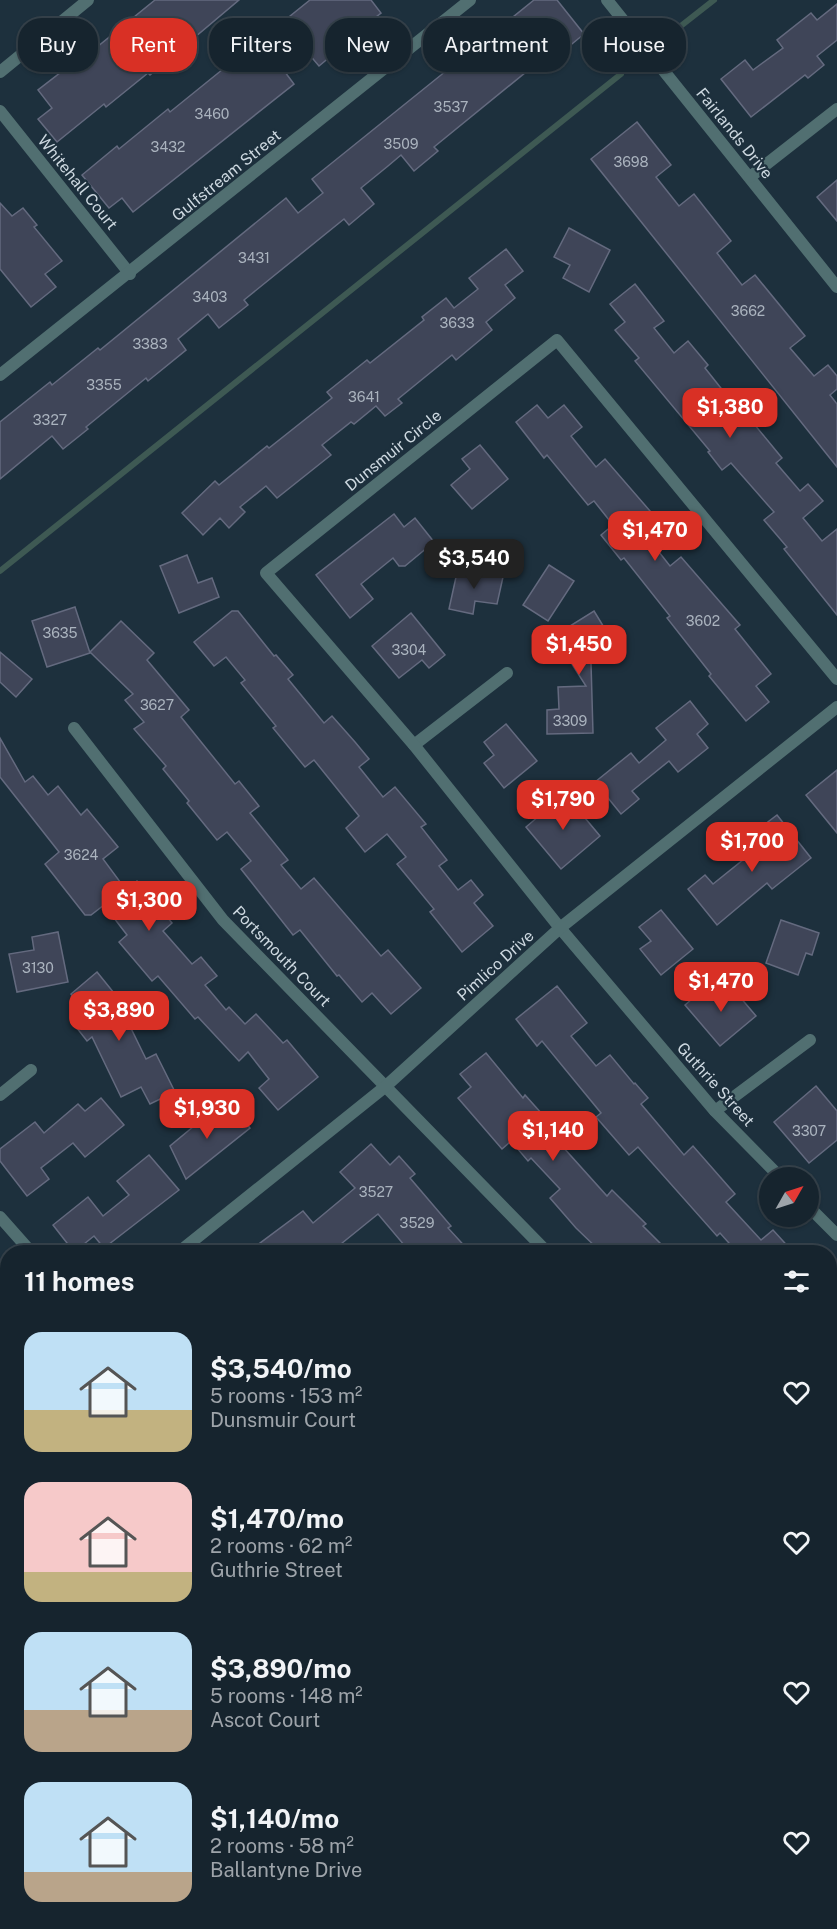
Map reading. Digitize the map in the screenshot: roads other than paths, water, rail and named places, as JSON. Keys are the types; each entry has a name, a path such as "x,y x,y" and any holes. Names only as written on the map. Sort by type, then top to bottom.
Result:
{"street":[{"path":"0,72 88,0"},
{"name":"Gulfstream Street","path":"0,375 470,0"},
{"name":"Fairlands Drive","path":"607,0 837,287"},
{"path":"750,177 837,109"},
{"name":"Whitehall Court","path":"0,111 130,273"},
{"name":"Dunsmuir Circle","path":"560,928 414,745 266,573 557,340 837,679"},
{"path":"414,745 507,673"},
{"name":"Pimlico Drive","path":"188,1245 386,1086 560,928 837,707"},
{"name":"Portsmouth Court","path":"75,728 223,920 540,1245"},
{"name":"Guthrie Street","path":"560,928 715,1111 770,1167"},
{"path":"715,1111 810,1040"},
{"path":"0,1095 31,1070"},
{"path":"0,1217 25,1245"},
{"path":"819,1217 837,1234"}],"waterway":[{"path":"686,22 714,0"},
{"path":"0,571 621,74"}]}
